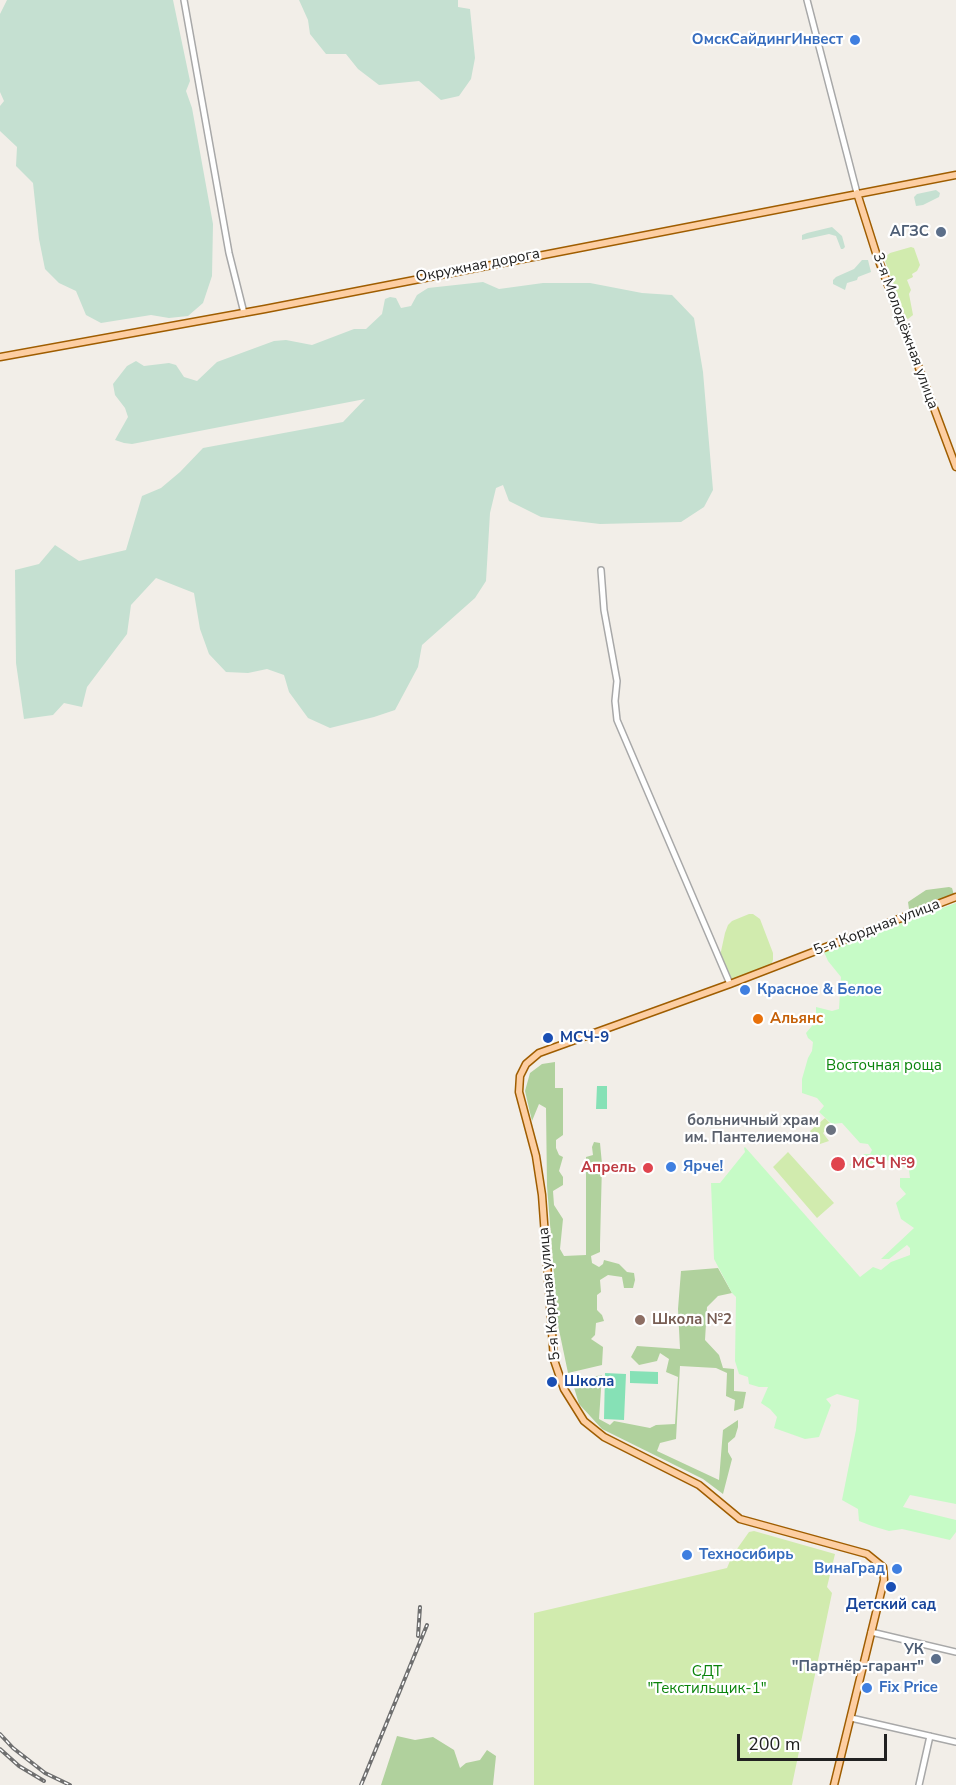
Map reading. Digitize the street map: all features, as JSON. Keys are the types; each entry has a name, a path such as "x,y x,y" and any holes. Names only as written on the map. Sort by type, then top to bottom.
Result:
{"main road":[{"name":"Окружная дорога","path":"0,357 244,313 956,175"},
{"name":"3-я Молодёжная улица","path":"857,193 876,253 956,467"},
{"name":"5-я Кордная улица","path":"834,1785 884,1580 883,1567 867,1554 740,1519 699,1485 592,1429 575,1409 560,1381 554,1360 542,1195 536,1156 519,1092 519,1076 526,1064 539,1053 730,984 956,897"}],"street":[{"path":"184,0 229,252 244,313"},
{"path":"807,0 857,193"},
{"path":"601,570 604,610 617,681 615,701 617,720 730,984"},
{"path":"871,1632 956,1652"},
{"path":"851,1718 956,1742"},
{"path":"919,1785 930,1736"}],"green space":[{"path":"7,0 173,0 190,81 186,91 192,108 213,224 212,276 203,303 188,316 169,318 151,315 101,323 86,315 76,291 59,283 45,269 33,183 16,166 17,147 0,131 0,106 4,101 0,92 0,14"},
{"path":"299,0 458,0 458,7 470,9 475,58 471,79 459,96 441,100 419,81 379,85 358,69 346,54 326,54 310,34 308,20"},
{"path":"936,190 940,193 939,197 916,206 914,197 917,194"},
{"path":"832,227 842,236 845,247 843,249 836,236 829,234 802,240 802,235"},
{"path":"914,248 920,265 912,274 913,277 907,280 911,290 909,294 913,315 908,319 884,258 890,253"},
{"path":"862,260 868,260 871,272 847,283 845,290 833,284 836,277 854,269"},
{"path":"483,282 499,289 543,283 590,283 642,293 672,295 694,318 703,372 713,490 704,507 681,522 600,524 541,517 509,501 503,485 496,488 490,513 486,581 475,598 422,645 418,667 395,710 374,717 330,728 308,718 289,692 284,675 267,669 248,673 226,672 209,654 200,629 194,593 156,578 131,605 127,634 87,687 82,707 64,703 53,715 24,719 16,663 15,570 39,564 55,545 79,561 126,550 142,496 161,488 203,448 343,422 365,399 132,444 124,443 115,440 128,417 125,408 115,395 113,384 127,366 136,361 144,366 169,363 176,365 184,377 197,381 217,362 274,341 286,340 312,345 354,329 366,329 382,314 385,299 390,297 396,298 401,308 411,306 417,295 428,288"},
{"path":"952,888 954,895 920,908 909,909 908,902 926,890"},
{"name":"Восточная роща","path":"956,903 956,1504 910,1495 903,1507 956,1520 956,1532 950,1540 902,1529 889,1531 872,1526 859,1521 858,1509 842,1500 856,1430 859,1400 837,1394 826,1399 831,1405 819,1437 805,1439 774,1428 777,1417 761,1403 768,1387 749,1384 748,1377 739,1374 735,1361 736,1297 714,1259 711,1183 720,1183 745,1152 745,1147 860,1277 873,1267 881,1270 891,1262 910,1255 910,1248 907,1245 889,1259 881,1259 914,1228 901,1219 896,1203 906,1194 900,1187 900,1178 910,1178 909,1170 891,1161 880,1159 873,1159 876,1166 867,1170 849,1165 864,1154 870,1154 872,1150 868,1144 860,1143 842,1123 832,1124 819,1112 824,1106 817,1098 802,1093 802,1079 813,1042 806,1033 816,1021 816,1007 832,1011 839,1009 841,977 824,952"},
{"path":"749,914 760,919 773,953 773,960 770,967 734,981 731,980 720,956 725,933 732,921"},
{"path":"555,1062 555,1088 563,1088 563,1135 556,1140 556,1148 559,1155 563,1157 559,1171 563,1177 563,1185 553,1191 554,1205 563,1219 560,1249 564,1256 586,1255 586,1157 593,1155 594,1142 600,1143 602,1164 600,1252 591,1256 592,1263 599,1267 604,1260 619,1264 627,1272 634,1273 635,1280 633,1288 624,1288 622,1277 608,1275 600,1280 601,1292 597,1295 597,1310 604,1321 596,1323 595,1335 591,1339 603,1347 602,1365 568,1373 558,1325 547,1186 546,1108 539,1104 532,1121 525,1091 530,1073 542,1064"},
{"path":"597,1086 607,1086 607,1109 596,1109"},
{"path":"825,1118 832,1125 823,1133 829,1141 820,1144 810,1131"},
{"path":"788,1152 834,1203 817,1218 773,1167"},
{"path":"718,1268 732,1293 718,1296 707,1307 705,1340 719,1355 723,1368 734,1369 734,1391 746,1392 743,1408 734,1411 735,1400 726,1396 727,1373 716,1368 680,1366 676,1439 660,1443 657,1451 719,1480 723,1430 738,1420 735,1437 728,1443 728,1452 732,1459 723,1494 703,1479 602,1429 579,1404 572,1381 602,1375 599,1419 610,1425 614,1421 650,1428 656,1425 675,1424 678,1377 666,1372 669,1359 660,1353 657,1361 639,1365 631,1357 637,1346 680,1349 678,1309 681,1271"},
{"path":"630,1371 658,1372 658,1384 630,1383"},
{"path":"605,1373 626,1374 624,1420 604,1419"},
{"name":"СДТ \"Текстильщик-1\"","path":"754,1531 835,1554 827,1587 832,1593 792,1785 534,1785 534,1613 727,1568 732,1556 749,1532"},
{"path":"397,1736 415,1740 433,1737 454,1750 460,1768 466,1763 480,1760 487,1750 496,1756 493,1785 381,1785"}],"railway":[{"path":"418,1636 420,1607"},
{"path":"361,1785 427,1625"},
{"path":"0,1734 13,1748 45,1773 70,1785"},
{"path":"0,1749 19,1766 44,1781"}],"place":[{"name":"ОмскСайдингИнвест","path":"855,40"},
{"name":"АГЗС","path":"941,232"},
{"name":"Красное & Белое","path":"745,990"},
{"name":"Альянс","path":"758,1019"},
{"name":"МСЧ-9","path":"548,1038"},
{"name":"больничный храм им. Пантелиемона","path":"831,1130"},
{"name":"МСЧ №9","path":"838,1164"},
{"name":"Ярче!","path":"671,1167"},
{"name":"Апрель","path":"648,1168"},
{"name":"Школа №2","path":"640,1320"},
{"name":"Школа","path":"552,1382"},
{"name":"Техносибирь","path":"687,1555"},
{"name":"ВинаГрад","path":"897,1569"},
{"name":"Детский сад","path":"891,1587"},
{"name":"УК \"Партнёр-гарант\"","path":"936,1659"},
{"name":"Fix Price","path":"867,1688"}]}
